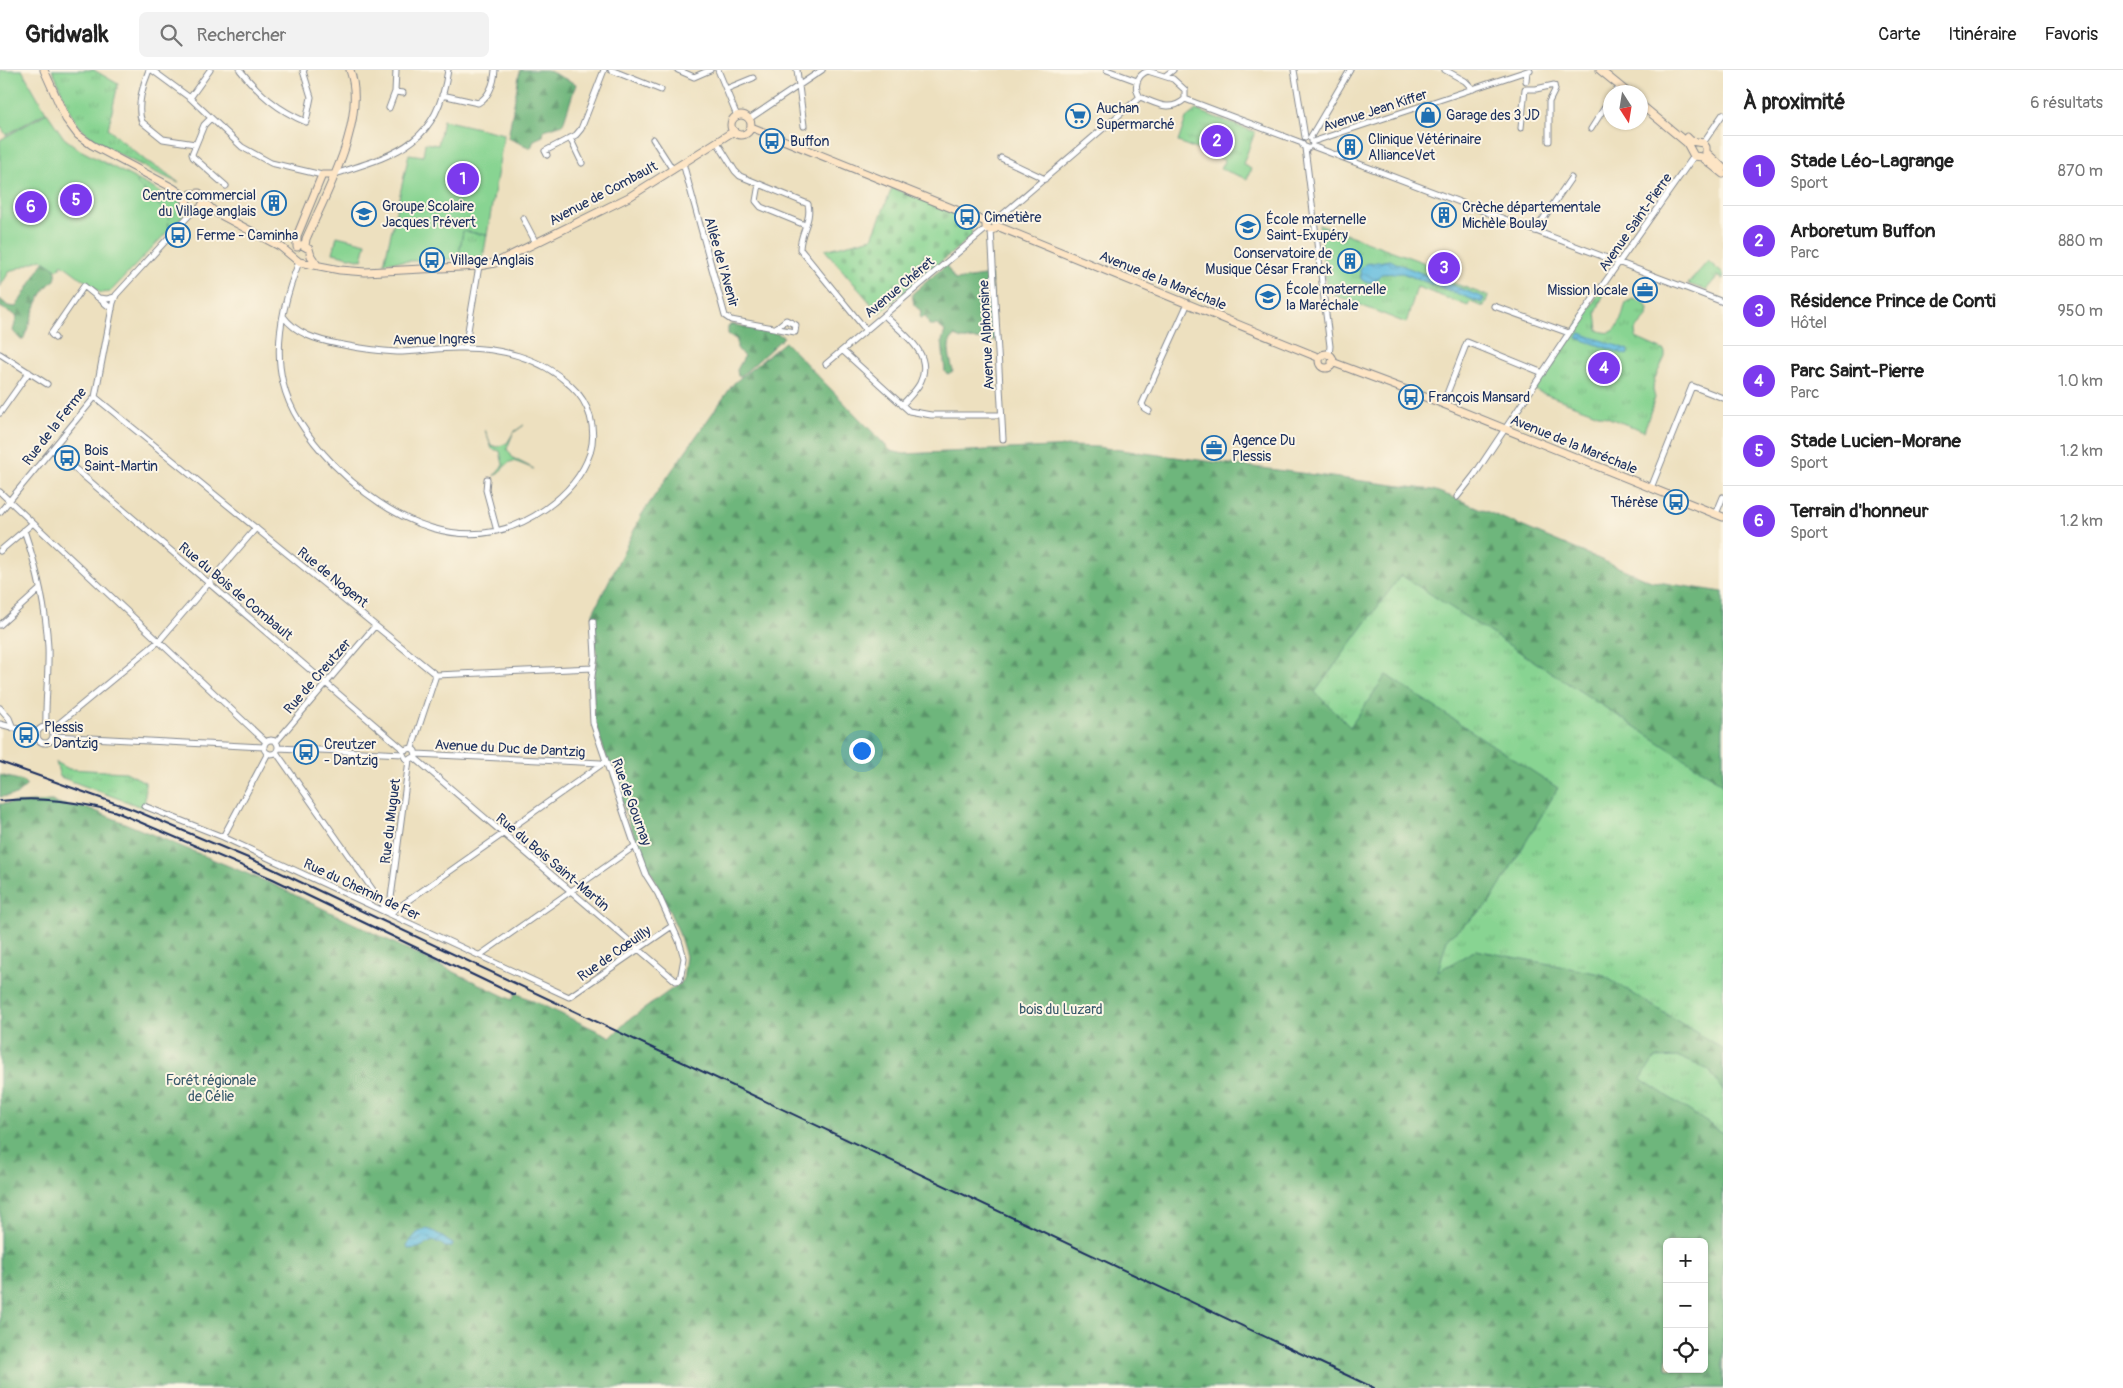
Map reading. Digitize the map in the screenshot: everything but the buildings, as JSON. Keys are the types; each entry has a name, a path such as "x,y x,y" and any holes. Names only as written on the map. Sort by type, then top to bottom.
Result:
{"street":[{"path":"44,70 66,119 78,135 92,145 182,193 189,196 199,193 203,197 204,202 215,212 281,247 300,256 311,251 305,246"},
{"path":"48,70 71,121 82,134 94,143 189,196"},
{"path":"195,144 163,139 142,122 140,107 144,81 150,70 190,98 242,147 257,156 282,166 322,176 334,175 388,156 414,142 428,127 442,95 448,70"},
{"path":"190,98 210,70"},
{"path":"240,70 257,91 269,102 306,122 311,96 303,70"},
{"path":"300,256 347,140 353,111 354,88 350,70"},
{"path":"389,108 395,92 396,70"},
{"path":"442,95 478,103 485,99 490,91 495,70"},
{"path":"547,155 545,151 570,138 581,129 604,70"},
{"path":"611,70 661,90"},
{"path":"678,70 694,77 710,70"},
{"path":"718,70 737,116"},
{"path":"797,70 804,126"},
{"path":"749,119 822,70"},
{"path":"1108,70 1137,81"},
{"path":"1165,76 1173,70"},
{"path":"1288,70 1294,71 1310,141"},
{"path":"1303,145 1310,141 1350,70"},
{"path":"1445,70 1465,81 1473,89"},
{"path":"1526,80 1529,70"},
{"name":"Avenue Jean Kiffer","path":"1303,145 1310,141 1529,70"},
{"path":"1600,70 1613,85"},
{"path":"1607,70 1625,85"},
{"path":"1143,71 1165,76 1176,81 1185,90 1185,99 1174,107 1166,107 1140,97 1136,89 1137,81 1143,71"},
{"path":"726,90 753,78"},
{"path":"1521,128 1525,89 1536,90 1554,85 1555,90 1549,102 1549,141"},
{"path":"395,92 404,93"},
{"name":"Avenue Chéret","path":"826,364 1140,97"},
{"path":"1185,99 1303,145"},
{"path":"1648,105 1691,142 1706,147 1701,155"},
{"path":"1591,129 1603,110"},
{"path":"1648,110 1697,145 1701,155 1723,174"},
{"path":"1697,145 1723,114"},
{"path":"737,116 745,116 749,119"},
{"path":"737,116 732,124 734,131 742,134 745,134 750,127 749,119"},
{"path":"211,118 204,125 192,154 226,186"},
{"name":"Avenue de la Maréchale","path":"750,127 1320,358"},
{"name":"Avenue de Combault","path":"300,256 317,265 340,270 365,272 479,266 494,263 628,197 734,131"},
{"path":"570,138 582,163"},
{"path":"653,139 673,170"},
{"path":"1310,141 1535,231 1723,302"},
{"path":"717,142 735,172 808,204 810,213 800,240 800,249 804,257 866,330"},
{"path":"1303,145 1331,359 1330,367 1324,368 1319,364 1320,358 1325,355 1331,359"},
{"path":"1701,155 1723,168"},
{"name":"Avenue Saint-Pierre","path":"1457,497 1505,430 1569,334 1701,155"},
{"path":"1002,158 1045,179"},
{"name":"Allée de l'Avenir","path":"683,163 725,316 731,320 776,328"},
{"path":"300,256 296,240 322,176"},
{"path":"1535,231 1571,178"},
{"path":"759,184 756,202 761,207 805,225"},
{"path":"189,196 188,206 197,210 215,212"},
{"path":"197,210 204,202"},
{"path":"309,207 314,206 318,211"},
{"name":"Rue de la Ferme","path":"0,512 95,397 115,297 197,210"},
{"path":"523,218 536,243"},
{"name":"Avenue Alphonsine","path":"991,225 1003,439"},
{"path":"298,233 308,233"},
{"name":"Avenue Ingres","path":"281,326 293,328 322,340 373,350 408,352 465,348 506,353 549,368 575,389 585,404 592,422 591,449 585,466 575,482 562,496 536,515 519,524 497,531 452,533 438,531 412,522 379,503 344,474 313,441 285,393 279,360 281,326 300,256"},
{"path":"465,348 479,266"},
{"path":"55,338 50,334 84,286 112,309"},
{"path":"98,298 107,299 115,297"},
{"path":"1149,411 1142,404 1188,303"},
{"path":"1494,306 1569,334"},
{"path":"884,315 918,347 922,355 922,377 919,385 902,405"},
{"name":"Avenue Ingres","path":"283,316 293,328"},
{"path":"1443,404 1466,342 1543,373"},
{"path":"843,351 909,411 918,414 1001,415"},
{"path":"0,354 47,384"},
{"name":"Avenue de la Maréchale","path":"1331,359 1719,516"},
{"path":"0,413 29,372"},
{"path":"1651,488 1692,386 1723,398"},
{"name":"Rue de Nogent","path":"95,397 436,675"},
{"name":"Rue du Bois de Combault","path":"52,449 326,682 404,752 405,758 409,760"},
{"path":"487,479 486,490 497,531"},
{"path":"0,492 159,641 265,744 268,753"},
{"path":"1719,516 1723,497"},
{"path":"0,552 32,522"},
{"path":"50,731 159,641 210,584 256,528"},
{"path":"24,530 34,558 48,648 49,742 44,743 38,739 37,734"},
{"path":"0,625 40,589"},
{"name":"Rue de Gournay","path":"593,621 595,656 591,683 593,723 604,763 635,846 646,874 658,894 684,958 681,978 678,982"},
{"name":"Rue de Creutzer","path":"277,748 326,682 376,626"},
{"path":"223,837 268,753 277,748 404,752 412,748 436,675 593,668"},
{"path":"0,708 9,718 12,728"},
{"path":"0,724 37,734"},
{"path":"37,734 40,730 265,744 273,740 389,914 604,763"},
{"name":"Rue du Bois Saint-Martin","path":"412,748 416,756 503,834 678,982"},
{"path":"409,760 416,756"},
{"name":"Avenue du Duc de Dantzig","path":"416,756 604,763"},
{"name":"Rue du Muguet","path":"389,914 409,760"},
{"name":"Rue du Chemin de Fer","path":"144,806 223,837 569,997"},
{"path":"480,955 635,846"},
{"name":"Rue de Cœuilly","path":"569,997 672,926"}],"green space":[{"path":"0,70 22,70 46,112 6,135 0,125"},
{"path":"52,70 94,70 118,84 108,129 146,161 161,169 179,183 125,157 86,133 71,113"},
{"path":"520,70 547,70 576,84 563,124 544,130 543,136 534,140 531,148 508,138"},
{"path":"1196,110 1255,132 1243,164 1251,169 1247,179 1221,169 1224,160 1178,142 1186,118"},
{"path":"47,113 64,138 80,150 136,179 138,185 168,214 169,230 110,292 101,293 62,264 58,270 41,259 9,272 0,287 0,140"},
{"path":"443,120 504,134 487,235 463,231 458,259 386,262 384,264 409,154 423,156 425,143 438,145"},
{"path":"136,179 181,203 184,214 169,231 168,214 138,185"},
{"path":"892,188 970,219 972,236 879,313 825,250 872,238"},
{"path":"1319,224 1425,263 1424,268 1448,278 1448,281 1488,296 1484,307 1470,302 1468,306 1417,287 1406,323 1327,292"},
{"path":"463,231 487,235 483,258 458,259"},
{"path":"337,236 366,243 362,260 333,253"},
{"path":"1708,261 1723,274 1723,280 1718,276 1706,290 1688,284"},
{"path":"44,262 48,262 55,270 55,280 39,299 23,340 21,340 13,331 17,316 0,307 0,299 8,306 16,307"},
{"path":"946,265 955,280 991,275 995,340 961,339 955,336 949,347 953,371 948,374 945,372 942,341 945,331 937,325 929,325 926,317 920,318 921,311 914,305 912,294"},
{"path":"1603,288 1606,289 1596,312 1598,330 1611,332 1615,330 1626,302 1633,299 1644,302 1648,309 1647,317 1635,330 1636,338 1665,351 1665,357 1654,380 1653,390 1655,398 1644,431 1534,390"},
{"path":"731,324 784,337 741,376 738,376 737,370 744,357 737,348 737,340 728,334 728,327"},
{"name":"bois du Luzard","path":"785,342 891,451 904,454 1072,446 1097,447 1433,490 1651,581 1723,592 1723,784 1401,575 1315,692 1350,727 1386,675 1558,788 1489,904 1447,939 1438,971 1476,950 1601,974 1723,1049 1723,1091 1709,1070 1679,1057 1655,1058 1641,1079 1723,1133 1723,1388 0,1388 0,804 52,801 57,804 88,808 270,883 512,1000 516,993 611,1037 626,1022 683,981 686,956 678,930 631,828 594,721 593,680 597,658 593,613 642,514 734,383"},
{"path":"485,430 491,445 497,447 507,443 512,434 507,449 513,458 534,469 511,462 493,477 503,465 500,451 492,449"},
{"path":"1399,574 1723,771 1723,1388 1595,1388 1315,692"},
{"path":"56,762 69,769 126,772 145,782 144,808 60,777"},
{"path":"0,775 23,781 27,785 16,795 0,797"}],"water":[{"path":"1390,260 1484,298 1482,303 1402,273 1381,274 1374,282 1365,282 1361,279 1360,269 1365,264"},
{"path":"1580,333 1629,350 1627,355 1577,338"},
{"path":"426,1229 437,1233 453,1244 452,1247 445,1247 433,1241 418,1248 408,1249 407,1245 417,1233"}],"railway":[{"path":"0,762 134,810 260,863 1374,1388"},
{"path":"0,801 31,799 61,801 121,813"},
{"path":"114,811 273,879 515,995"}],"place":[{"name":"Garage des 3 JD","path":"1428,115"},
{"name":"Auchan Supermarché","path":"1078,116"},
{"name":"Buffon","path":"772,141"},
{"name":"Arboretum Buffon","path":"1217,141"},
{"name":"Clinique Vétérinaire AllianceVet","path":"1350,147"},
{"name":"Stade Léo-Lagrange","path":"463,179"},
{"name":"Stade Lucien-Morane","path":"76,200"},
{"name":"Centre commercial du Village anglais","path":"274,203"},
{"name":"Terrain d'honneur","path":"31,207"},
{"name":"Groupe Scolaire Jacques Prévert","path":"364,214"},
{"name":"Crèche départementale Michèle Boulay","path":"1444,215"},
{"name":"Cimetière","path":"967,217"},
{"name":"École maternelle Saint-Exupéry","path":"1248,227"},
{"name":"Ferme - Caminha","path":"178,235"},
{"name":"Village Anglais","path":"432,260"},
{"name":"Conservatoire de Musique César Franck","path":"1350,261"},
{"name":"Résidence Prince de Conti","path":"1444,268"},
{"name":"Mission locale","path":"1645,290"},
{"name":"École maternelle la Maréchale","path":"1268,297"},
{"name":"Parc Saint-Pierre","path":"1604,368"},
{"name":"François Mansard","path":"1411,397"},
{"name":"Agence Du Plessis","path":"1214,448"},
{"name":"Bois Saint-Martin","path":"67,458"},
{"name":"Thérèse","path":"1676,502"},
{"name":"Plessis - Dantzig","path":"26,735"},
{"name":"Creutzer - Dantzig","path":"306,752"}],"park label":[{"name":"Forêt régionale de Célie","path":"211,1088"}]}
